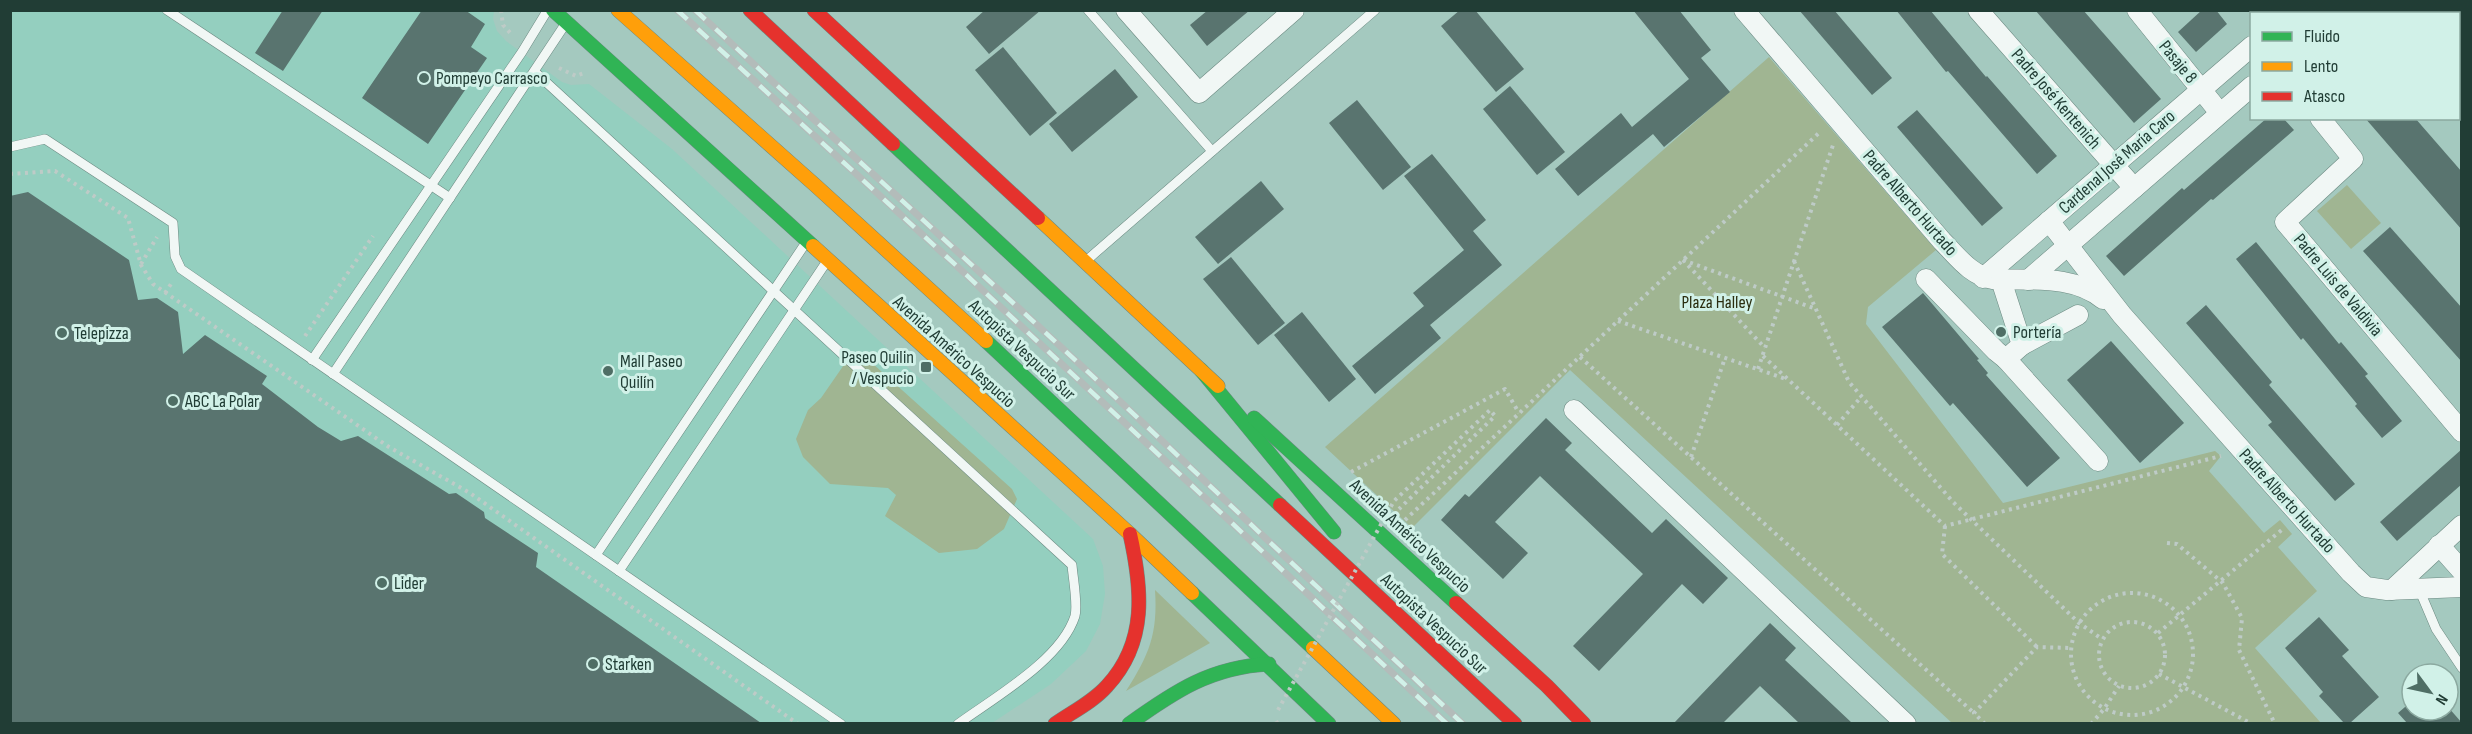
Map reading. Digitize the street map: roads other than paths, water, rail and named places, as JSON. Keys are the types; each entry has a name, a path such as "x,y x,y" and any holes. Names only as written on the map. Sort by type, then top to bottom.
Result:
{"main road":[{"name":"Avenida Américo Vespucio","path":"553,10 1130,534 1329,723"},
{"name":"Autopista Vespucio Sur","path":"618,10 846,211 1395,723"},
{"name":"Autopista Vespucio Sur","path":"750,10 1515,723"},
{"name":"Avenida Américo Vespucio","path":"814,10 1584,723"},
{"path":"1201,370 1398,614"},
{"path":"1058,723 1106,687 1123,665 1135,639 1142,599 1130,534"},
{"path":"1129,723 1186,685 1214,672 1249,664 1269,664"}],"street":[{"path":"1126,10 1199,93 1293,10"},
{"name":"Padre Alberto Hurtado","path":"1744,10 1942,241 1971,270 1992,279 2069,282 2091,290 2122,315"},
{"name":"Padre José Kentenich","path":"1978,10 2134,188"},
{"name":"Pasaje 8","path":"2137,10 2220,113"},
{"name":"Cardenal José María Caro","path":"1992,279 2049,221 2250,48"},
{"name":"Cardenal José María Caro","path":"2028,280 2250,88"},
{"name":"Padre Luis de Valdivia","path":"2322,120 2353,159 2285,222 2462,432"},
{"name":"Padre Alberto Hurtado","path":"2049,221 2122,315 2366,587 2392,590 2462,587"},
{"path":"1926,279 2006,359 2098,461"},
{"path":"1992,279 2022,345"},
{"path":"2006,359 2022,345 2078,315"},
{"path":"1574,410 1906,723"},
{"path":"2392,590 2462,525"},
{"path":"2439,546 2462,571"}],"lane":[{"path":"167,10 450,198"},
{"path":"312,360 522,52 548,10"},
{"path":"1088,10 1212,151"},
{"path":"1085,261 1376,10"},
{"path":"333,374 567,23"},
{"path":"535,72 1072,565 1076,614 1065,636 1046,660 958,723"},
{"path":"10,147 45,139 167,218 173,223 175,256 181,269 841,723"},
{"path":"596,555 806,242"},
{"path":"619,571 827,261"},
{"path":"2419,589 2436,629 2462,668"}],"railway":[{"path":"677,10 960,269 1447,724"},
{"path":"695,10 1124,405 1463,724"}],"place":[{"name":"Pompeyo Carrasco","path":"424,78"},
{"name":"Portería","path":"2001,332"},
{"name":"Telepizza","path":"62,333"},
{"name":"Paseo Quilin / Vespucio","path":"926,367"},
{"name":"Mall Paseo Quilín","path":"608,371"},
{"name":"ABC La Polar","path":"173,401"},
{"name":"Lider","path":"382,583"},
{"name":"Starken","path":"593,664"}],"park label":[{"name":"Plaza Halley","path":"1717,302"}]}
